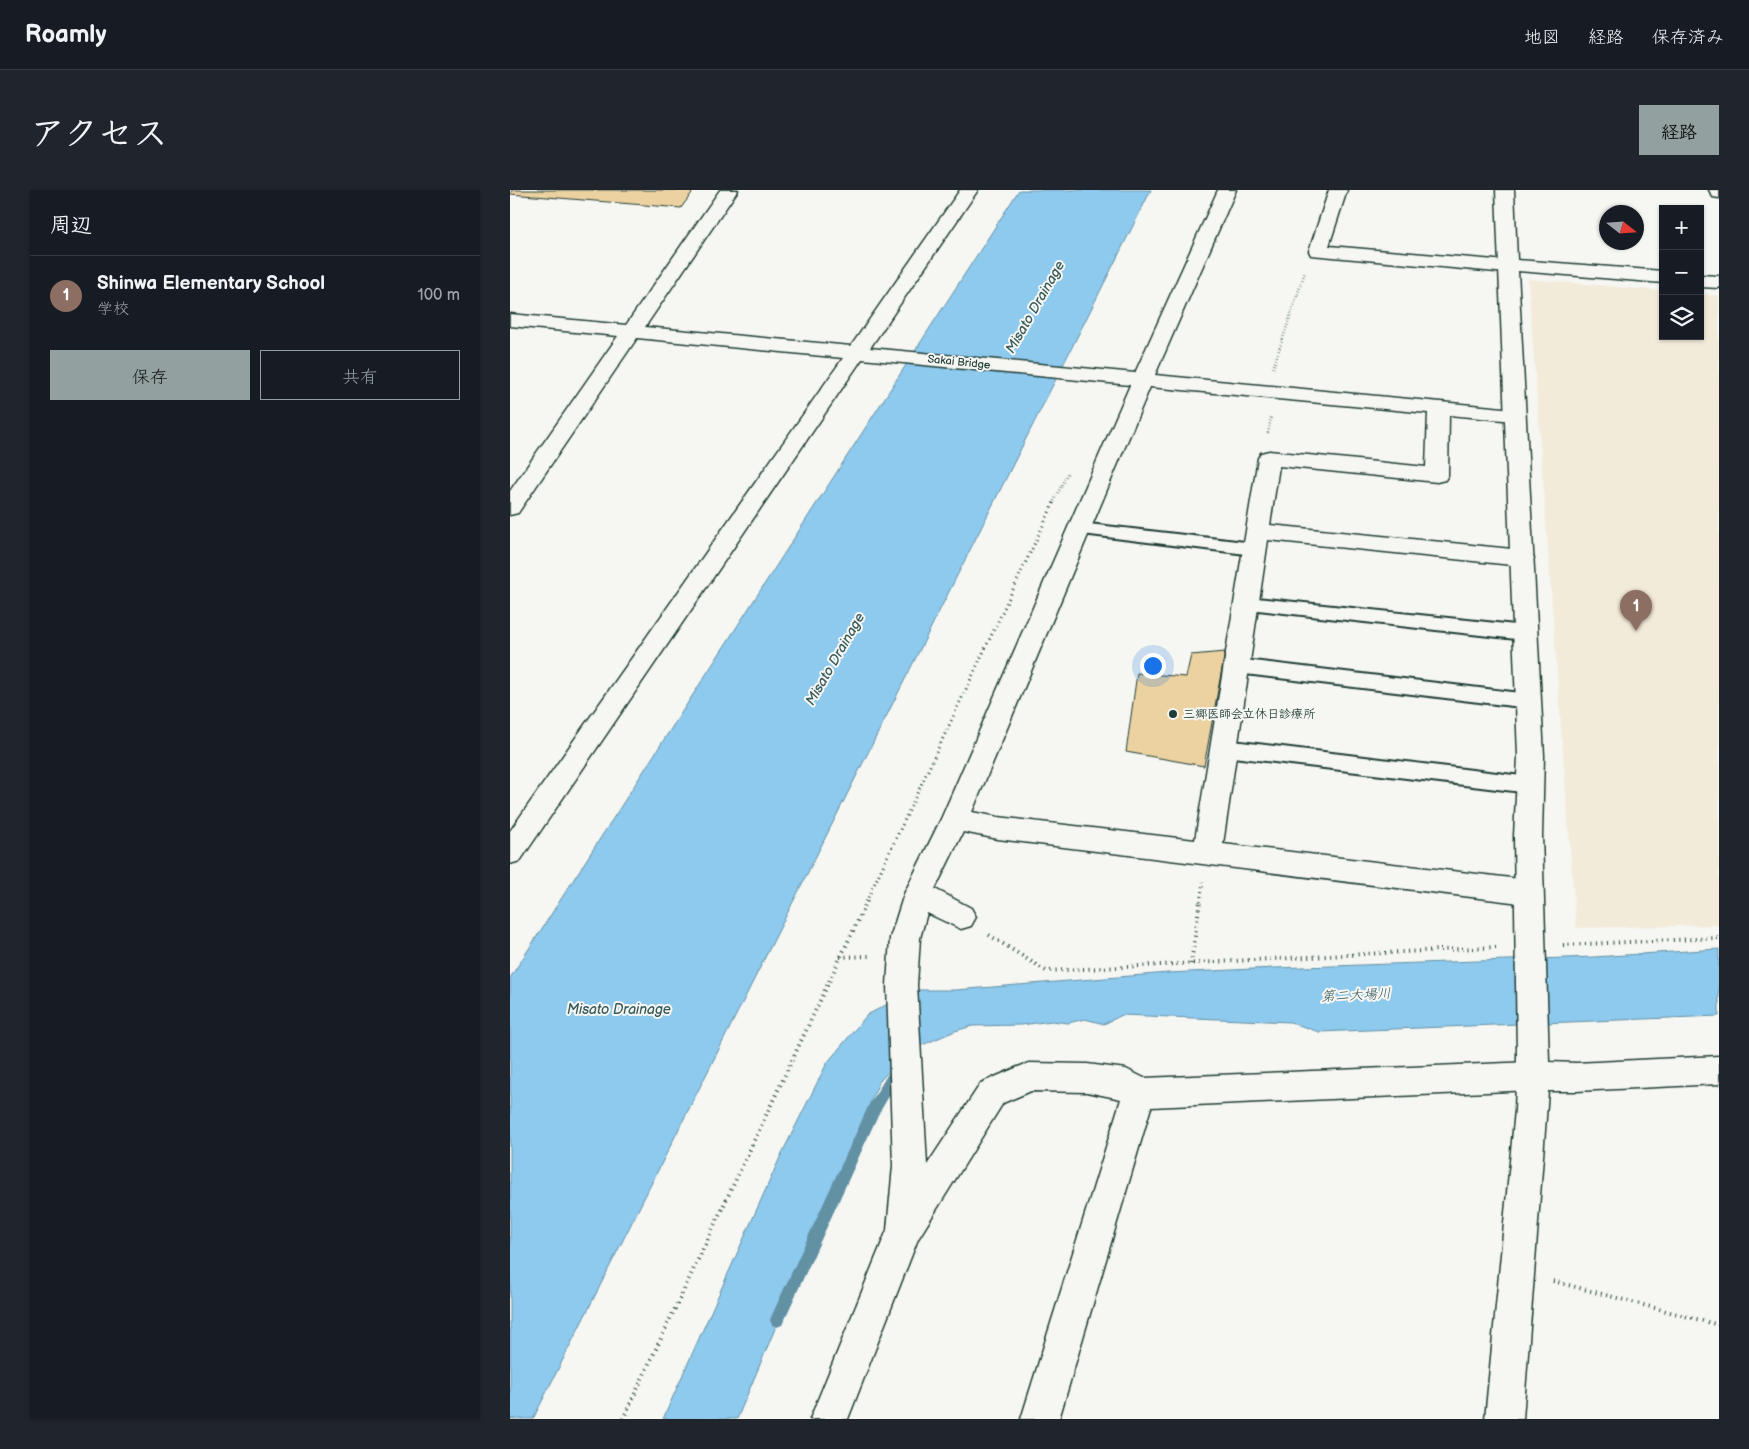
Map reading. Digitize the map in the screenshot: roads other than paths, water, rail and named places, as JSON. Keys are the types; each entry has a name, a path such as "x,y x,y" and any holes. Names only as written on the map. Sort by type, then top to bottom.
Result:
{"street":[{"path":"510,508 729,190"},
{"path":"510,853 693,587 858,353 969,190"},
{"path":"904,1230 910,1166 902,985 905,938 918,894 955,819 1080,529 1130,379 1227,190"},
{"path":"1338,190 1318,251 1659,277"},
{"path":"1504,1419 1533,1066 1528,892 1529,701 1507,266 1505,190"},
{"path":"1704,280 1719,282"},
{"name":"Sakai Bridge","path":"510,320 633,330 1514,415"},
{"path":"1207,854 1269,458 1437,475 1439,409"},
{"path":"1256,540 1522,558"},
{"path":"955,819 998,828 1528,892"},
{"path":"918,894 961,917"},
{"path":"829,1419 904,1230 992,1093 1029,1077 1088,1078 1126,1084 1139,1093 1533,1066 1576,1077 1719,1070"},
{"path":"1040,1419 1139,1093"}],"lane":[{"path":"1080,529 1256,540"},
{"path":"1246,602 1525,633"},
{"path":"1237,666 1529,701"},
{"path":"1225,748 1530,785"}],"water":[{"name":"Misato Drainage","path":"1019,190 1151,190 533,1419 510,1419 510,978"},
{"name":"第二大場川","path":"1719,949 1719,1016 1319,1032 1290,1022 1122,1015 1104,1024 1085,1019 1068,1023 1052,1021 1021,1025 972,1026 955,1031 906,1052 879,1082 737,1419 663,1419 782,1153 827,1063 867,1015 914,990 956,990 1168,973 1594,957"}],"waterway":[{"path":"777,1320 873,1111 898,1069"}],"place":[{"name":"Shinwa Elementary School","path":"1636,631"},
{"name":"三郷医師会立休日診療所","path":"1173,714"}]}
